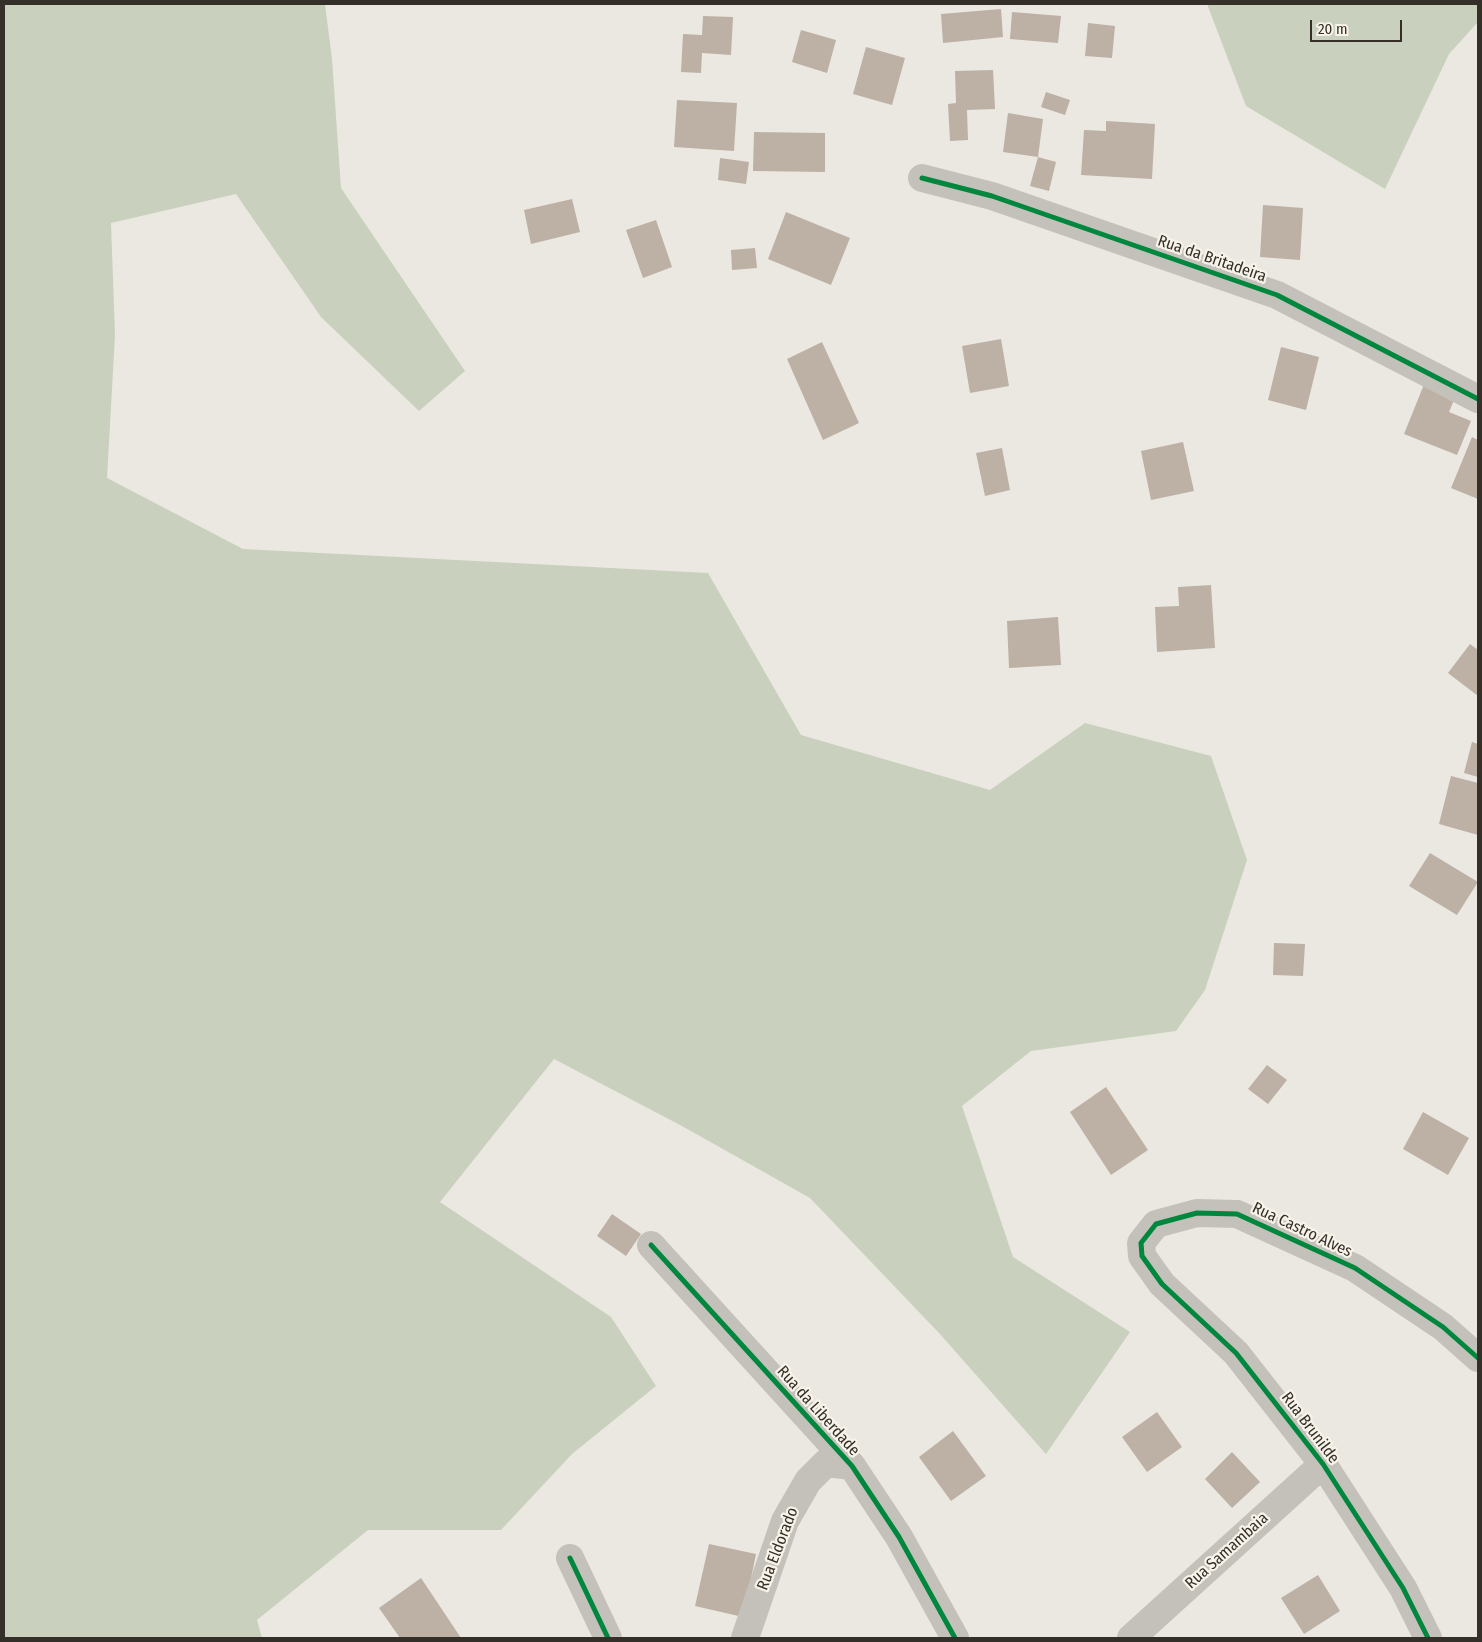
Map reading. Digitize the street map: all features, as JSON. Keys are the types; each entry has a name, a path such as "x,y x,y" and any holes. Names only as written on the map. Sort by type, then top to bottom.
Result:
{"street":[{"name":"Rua da Britadeira","path":"922,178 992,196 1277,295 1478,400"},
{"name":"Rua Castro Alves","path":"1142,1256 1141,1243 1156,1224 1197,1213 1237,1214 1355,1268 1443,1327 1478,1358"},
{"name":"Rua da Liberdade","path":"651,1245 852,1466 899,1536 954,1638"},
{"name":"Rua Brunilde","path":"1142,1256 1162,1284 1236,1353 1324,1464 1403,1588 1428,1638"},
{"name":"Rua Eldorado","path":"745,1638 785,1521 808,1481 826,1463 852,1466"},
{"name":"Rua Samambaia","path":"1131,1638 1324,1464"},
{"path":"570,1558 608,1638"}],"green space":[{"path":"4,4 325,4 332,59 341,188 465,371 419,411 321,317 236,194 111,223 115,335 107,478 243,549 708,573 801,735 990,790 1085,723 1211,756 1247,860 1205,990 1176,1031 1031,1051 962,1106 1013,1257 1130,1332 1046,1454 939,1333 810,1198 682,1126 554,1059 440,1202 611,1317 656,1386 572,1454 501,1530 368,1530 257,1620 262,1638 4,1638"},
{"path":"1207,4 1478,4 1478,22 1449,54 1385,189 1246,106"}],"building":[{"path":"1001,9 1003,37 943,43 941,14"},
{"path":"1012,12 1061,16 1058,43 1010,39"},
{"path":"703,16 733,17 731,55 702,53 701,73 681,72 683,34 702,35"},
{"path":"1088,23 1115,26 1112,58 1085,56"},
{"path":"801,30 836,40 827,73 792,62"},
{"path":"866,47 905,58 892,105 853,94"},
{"path":"993,70 995,109 967,110 968,140 950,141 948,104 956,103 955,71"},
{"path":"1046,92 1070,100 1065,115 1041,107"},
{"path":"677,100 737,103 734,151 674,147"},
{"path":"1008,113 1043,119 1038,157 1003,152"},
{"path":"1106,121 1155,124 1152,179 1081,175 1084,130 1106,131"},
{"path":"754,132 825,133 825,172 753,171"},
{"path":"1038,157 1056,162 1049,191 1030,186"},
{"path":"720,158 749,162 746,184 718,180"},
{"path":"572,199 580,232 531,244 524,210"},
{"path":"1263,205 1303,208 1300,260 1260,257"},
{"path":"786,212 850,238 831,285 768,259"},
{"path":"656,220 672,267 643,278 626,230"},
{"path":"755,248 757,268 732,270 731,250"},
{"path":"1001,339 1009,386 970,393 962,346"},
{"path":"822,342 859,423 823,440 787,359"},
{"path":"1281,347 1319,357 1306,410 1268,400"},
{"path":"1425,382 1456,395 1449,412 1471,421 1457,455 1404,434"},
{"path":"1472,437 1478,440 1478,499 1451,488"},
{"path":"1183,442 1194,491 1151,500 1141,451"},
{"path":"1002,448 1010,490 985,496 976,453"},
{"path":"1211,585 1215,648 1157,652 1155,607 1179,606 1178,587"},
{"path":"1058,617 1061,665 1009,668 1007,621"},
{"path":"1470,644 1478,650 1478,696 1448,673"},
{"path":"1472,742 1478,744 1478,777 1464,773"},
{"path":"1451,776 1478,783 1478,835 1439,824"},
{"path":"1430,853 1478,882 1457,915 1409,886"},
{"path":"1274,943 1305,944 1303,976 1273,975"},
{"path":"1267,1065 1287,1080 1268,1104 1248,1089"},
{"path":"1106,1087 1148,1150 1111,1175 1070,1112"},
{"path":"1423,1112 1469,1138 1448,1175 1403,1149"},
{"path":"612,1214 641,1234 626,1256 597,1236"},
{"path":"1157,1412 1182,1447 1147,1472 1122,1437"},
{"path":"953,1431 986,1476 951,1501 919,1457"},
{"path":"1232,1452 1260,1482 1232,1508 1205,1479"},
{"path":"709,1544 756,1554 743,1617 695,1606"},
{"path":"1318,1575 1340,1611 1304,1634 1281,1598"},
{"path":"421,1578 461,1638 400,1638 379,1608"}],"cycle path":[{"path":"922,178 992,196 1277,295 1478,399"},
{"path":"1428,1638 1403,1588 1323,1464 1236,1353 1162,1284 1142,1256 1141,1243 1156,1224 1197,1213 1237,1214 1355,1268 1443,1327 1478,1358"},
{"path":"651,1245 852,1466 899,1537 955,1638"},
{"path":"570,1558 608,1638"}]}
